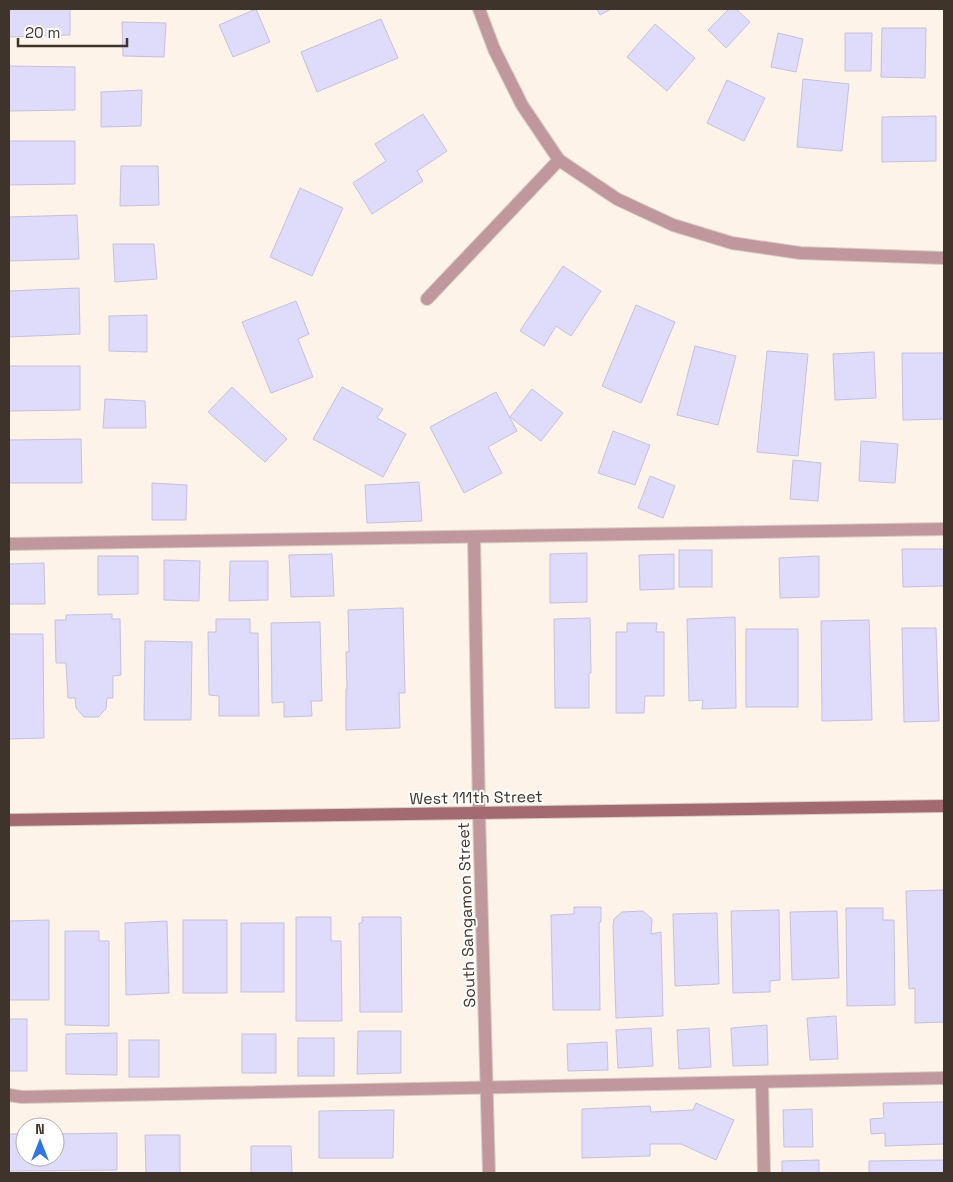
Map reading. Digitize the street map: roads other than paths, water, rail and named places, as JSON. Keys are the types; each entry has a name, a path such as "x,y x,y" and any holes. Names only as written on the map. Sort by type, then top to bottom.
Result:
{"main road":[{"name":"West 111th Street","path":"9,820 944,806"}],"street":[{"path":"479,9 494,49 522,105 559,160 617,198 673,225 732,243 800,253 944,258"},
{"path":"428,299 559,160"},
{"path":"9,544 944,528"},
{"name":"South Sangamon Street","path":"474,536 479,813 489,1173"},
{"path":"9,1095 944,1078"},
{"path":"762,1082 764,1173"}]}
